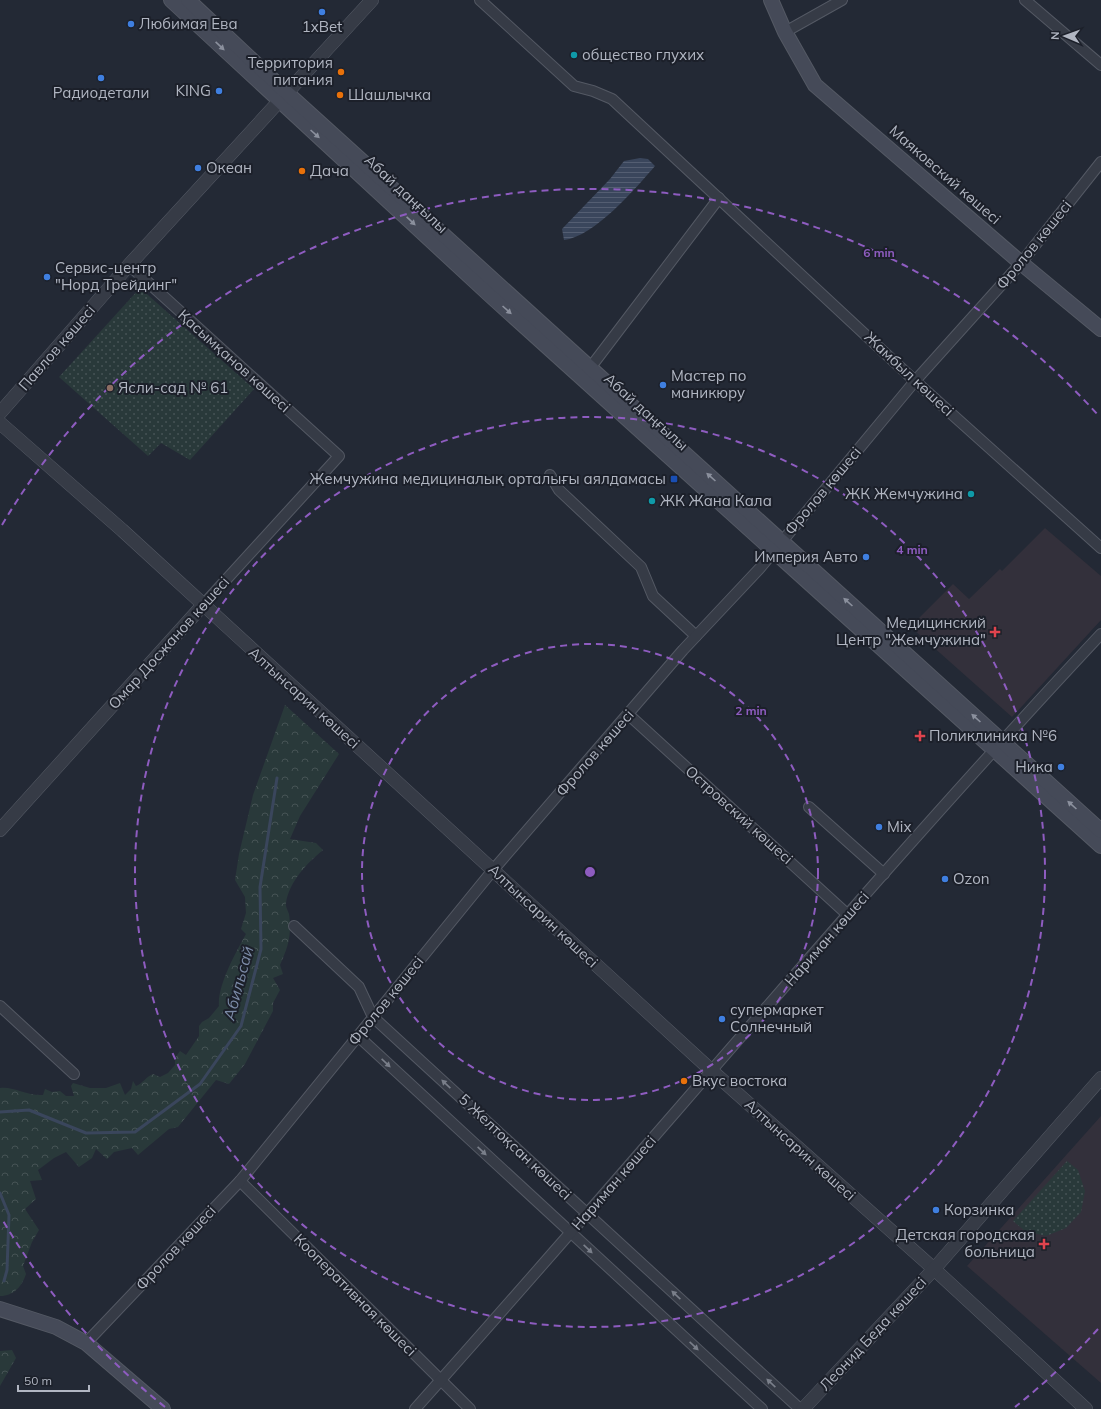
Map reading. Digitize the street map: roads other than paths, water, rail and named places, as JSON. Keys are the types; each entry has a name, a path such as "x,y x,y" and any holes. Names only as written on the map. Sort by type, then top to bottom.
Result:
{"main road":[{"name":"Абай даңғылы","path":"171,0 590,368 778,545 998,746 1101,846"},
{"name":"Абай даңғылы","path":"188,0 284,98 492,297 778,545"},
{"name":"Маяковский көшесі","path":"771,0 785,32 816,86 1021,263 1101,329"},
{"name":"Абай даңғылы","path":"998,746 1101,831"},
{"path":"0,1309 56,1327 86,1343 163,1409"}],"street":[{"name":"Павлов көшесі","path":"0,413 129,265 284,98 372,0"},
{"name":"Жамбыл көшесі","path":"480,0 574,86 593,91 612,100 915,381 1101,548"},
{"path":"785,32 842,0"},
{"path":"1025,0 1101,65"},
{"name":"Фролов көшесі","path":"86,1343 240,1181 493,870 696,636 760,568 915,381 1021,263 1101,162"},
{"path":"590,368 719,198"},
{"name":"Қасымқанов көшесі","path":"129,265 339,456"},
{"name":"Алтынсарин көшесі","path":"0,423 122,530 712,1071 934,1269 1086,1409"},
{"name":"Омар Досжанов көшесі","path":"0,830 339,456"},
{"path":"550,475 559,490 640,567 653,596 696,636"},
{"name":"Нариман көшесі","path":"415,1409 884,874 998,746 1101,634"},
{"name":"Островский көшесі","path":"629,715 848,915"},
{"path":"809,807 884,874"},
{"name":"5 Желтоқсан көшесі","path":"294,926 359,987 373,1017 800,1409"},
{"path":"0,1006 74,1074"},
{"name":"5 Желтоқсан көшесі","path":"358,1036 762,1409"},
{"name":"Леонид Беда көшесі","path":"803,1409 934,1269 1101,1078"},
{"name":"Кооперативная көшесі","path":"240,1181 470,1409"}],"water":[{"path":"640,158 648,159 655,166 626,198 601,221 576,237 564,240 562,229 610,179 624,161"}],"waterway":[{"name":"Абильсай","path":"0,1112 29,1110 86,1133 135,1132 200,1084 241,1026 261,949 260,887 277,778"},
{"name":"Абильсай","path":"0,1193 9,1215 7,1270 4,1281"}],"place":[{"name":"1xBet","path":"322,12"},
{"name":"Любимая Ева","path":"131,24"},
{"name":"общество глухих","path":"574,55"},
{"name":"Территория питания","path":"341,72"},
{"name":"Радиодетали","path":"101,78"},
{"name":"KING","path":"219,91"},
{"name":"Шашлычка","path":"340,95"},
{"name":"Океан","path":"198,168"},
{"name":"Дача","path":"302,171"},
{"name":"Сервис-центр \"Норд Трейдинг\"","path":"47,277"},
{"name":"Мастер по маникюру","path":"663,385"},
{"name":"Ясли-сад № 61","path":"110,388"},
{"name":"Жемчужина медициналық орталығы аялдамасы","path":"674,479"},
{"name":"ЖК Жемчужина","path":"971,494"},
{"name":"ЖК Жана Кала","path":"652,501"},
{"name":"Империя Авто","path":"866,557"},
{"name":"Медицинский Центр \"Жемчужина\"","path":"995,632"},
{"name":"Поликлиника №6","path":"920,736"},
{"name":"Ника","path":"1061,767"},
{"name":"Mix","path":"879,827"},
{"name":"Ozon","path":"945,879"},
{"name":"супермаркет Солнечный","path":"722,1019"},
{"name":"Вкус востока","path":"684,1081"},
{"name":"Корзинка","path":"936,1210"},
{"name":"Детская городская больница","path":"1044,1244"}]}
